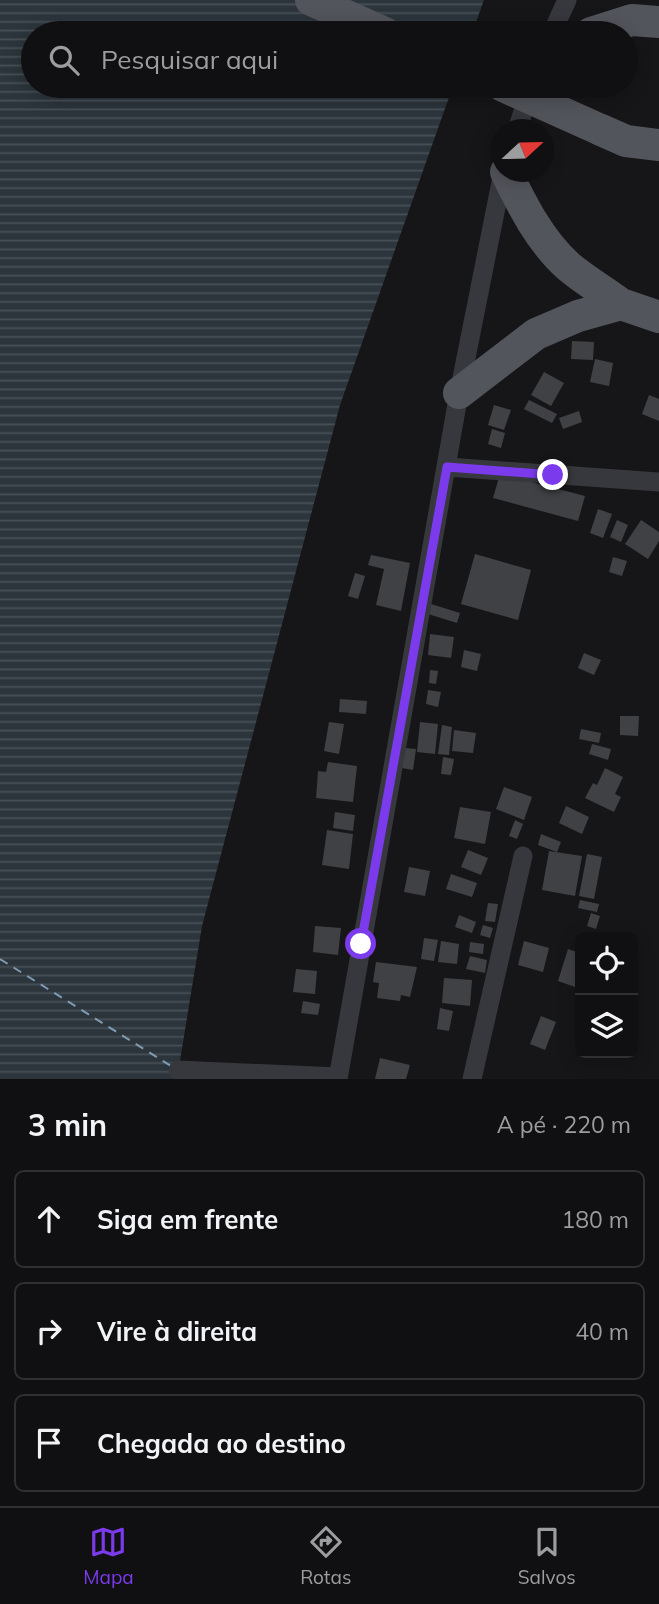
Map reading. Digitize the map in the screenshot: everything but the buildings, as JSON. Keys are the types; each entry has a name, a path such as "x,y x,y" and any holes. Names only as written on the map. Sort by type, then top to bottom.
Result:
{"main road":[{"path":"311,0 359,21"},
{"path":"629,21 659,22"},
{"path":"530,98 614,136 659,170"},
{"path":"614,136 659,145"},
{"path":"510,182 541,235 567,265 621,303 659,317"},
{"path":"459,393 536,334 578,316 621,303"}],"street":[{"path":"557,21 567,0"},
{"path":"521,119 528,98"},
{"path":"178,1070 338,1078 459,393 503,182"},
{"path":"447,467 659,482"},
{"path":"472,1079 523,856"}],"shaded area":[{"path":"0,0 484,0 476,21 21,21 21,98 449,98 340,405 202,926 177,1079 0,1079"}],"ferry route":[{"path":"0,959 171,1066"}],"route":[{"path":"361,944 447,467 553,475"}]}
